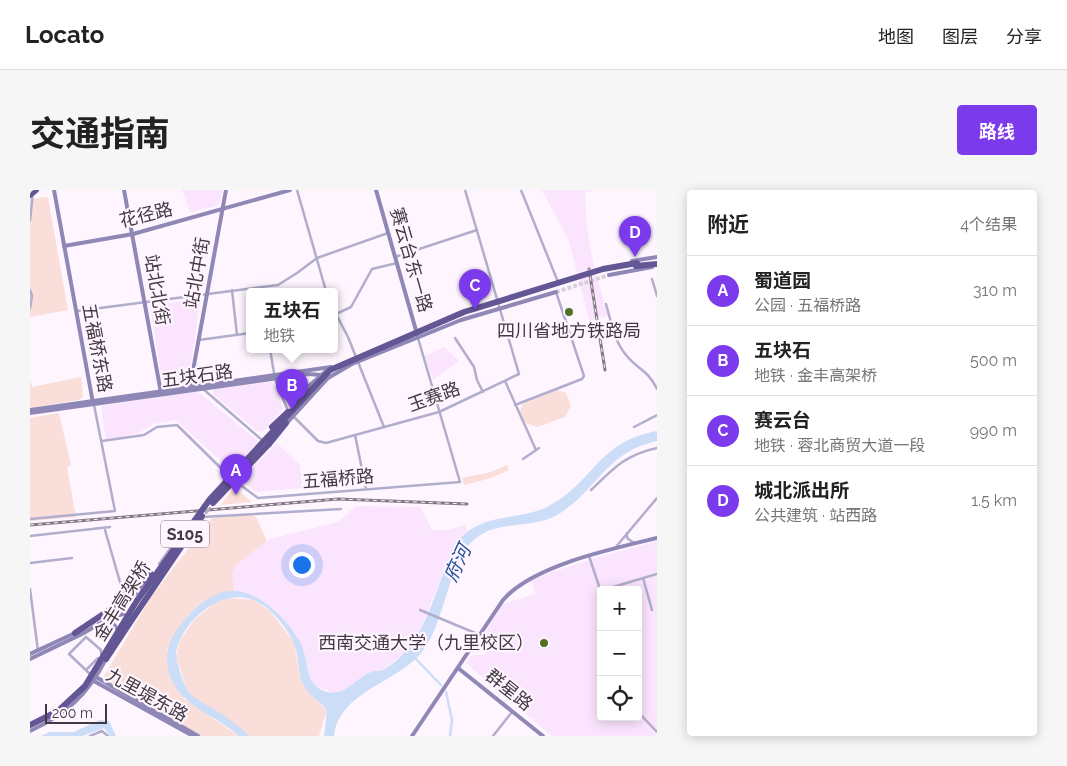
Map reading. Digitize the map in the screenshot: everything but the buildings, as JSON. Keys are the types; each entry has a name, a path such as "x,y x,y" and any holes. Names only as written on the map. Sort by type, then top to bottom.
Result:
{"highway":[{"path":"357,359 464,312 500,303 603,269 657,262"},
{"path":"357,359 470,313 609,271 657,262"},
{"name":"金丰高架桥","path":"30,725 62,708 85,686 136,602 177,545 211,504 312,387 330,370 357,359"},
{"path":"211,504 221,482 272,427 290,414"},
{"path":"211,504 269,444 286,423"},
{"name":"金丰高架桥","path":"30,725 63,710 86,689 144,595 211,504"},
{"path":"106,659 203,514"},
{"path":"74,633 114,607 142,584 177,545"}],"main road":[{"name":"五福桥东路","path":"54,190 94,403"},
{"name":"站北北街","path":"124,190 162,393"},
{"name":"站北中街","path":"190,389 226,190"},
{"name":"花径路","path":"64,246 133,234 290,190"},
{"name":"赛云台东一路","path":"376,190 418,333"},
{"path":"607,266 657,262"},
{"path":"610,275 657,262"},
{"path":"500,303 558,282"},
{"path":"500,303 556,292"},
{"path":"229,477 286,423 290,414 320,375 334,366 357,359"},
{"path":"204,507 262,440 333,375 357,359"},
{"name":"五块石路","path":"274,377 334,366"},
{"name":"五块石路","path":"30,412 274,377 307,374 333,375"},
{"path":"194,518 203,514"},
{"path":"414,735 502,600 519,584 536,575 589,556 657,538"},
{"path":"30,654 74,633 128,602 149,578"},
{"path":"128,602 133,610"},
{"path":"30,725 64,703 89,676 129,613 133,610"},
{"path":"30,731 64,712 95,679 133,610"},
{"path":"30,659 84,636 98,624 109,618 129,613"},
{"path":"98,624 111,621 118,630"},
{"name":"群星路","path":"457,667 543,736"},
{"path":"89,676 198,736"},
{"name":"九里堤东路","path":"95,679 193,736"}],"street":[{"path":"297,190 325,288"},
{"path":"465,190 500,303"},
{"path":"521,190 558,282"},
{"path":"30,220 34,201 33,191"},
{"path":"395,257 477,230"},
{"path":"251,288 282,283 317,258 388,233"},
{"path":"338,314 351,307 372,269 397,263"},
{"path":"652,279 657,296"},
{"path":"76,311 146,300 246,289"},
{"path":"30,290 32,296 30,308"},
{"path":"232,290 238,335"},
{"path":"515,405 582,379 584,376 556,292"},
{"name":"玉赛路","path":"290,414 323,443 439,412 519,374 500,303"},
{"path":"606,304 620,348 631,361 651,377 657,389"},
{"path":"338,319 357,359 384,427"},
{"path":"418,333 439,412"},
{"path":"199,340 246,334"},
{"path":"455,338 474,367 477,380 483,392"},
{"path":"271,353 274,377 290,414"},
{"path":"505,381 538,449 523,460"},
{"path":"200,387 262,440"},
{"name":"五福桥东路","path":"30,519 116,511 94,403"},
{"name":"五福桥路","path":"102,441 144,435 157,426 177,425 229,477 258,498 460,482 439,412"},
{"path":"634,427 657,415"},
{"path":"355,435 366,489"},
{"path":"591,490 618,464 630,456 657,448"},
{"path":"211,504 229,477"},
{"path":"614,549 657,498"},
{"path":"133,610 203,514 341,509"},
{"path":"133,610 149,578 194,518"},
{"path":"30,536 110,527"},
{"path":"105,529 121,592 128,602"},
{"path":"628,532 627,538 635,544"},
{"path":"589,556 599,586"},
{"path":"30,563 72,558"},
{"path":"617,586 657,574"},
{"path":"643,578 652,610"},
{"path":"30,589 38,650"},
{"path":"421,611 480,635"},
{"path":"87,669 103,652 89,638 84,636 69,654 87,669 89,676"},
{"path":"493,736 514,711"},
{"path":"642,716 657,732"},
{"path":"90,736 102,731 108,736"}],"shaded area":[{"path":"182,190 222,190 220,202 216,206 190,212"},
{"path":"542,190 594,190 585,193 587,229 593,262 608,316 589,320 569,241"},
{"path":"48,197 68,310 30,317 30,199"},
{"path":"198,299 200,301 189,378 182,383 168,384 162,381 150,306"},
{"path":"444,347 459,361 433,380 425,356"},
{"path":"81,377 83,397 79,400 30,408 30,380 32,387"},
{"path":"271,382 283,408 264,431 258,432 213,394 213,389"},
{"path":"557,390 566,393 571,406 565,417 537,427 525,423 520,411 523,404"},
{"path":"197,391 259,442 231,470 176,420 153,424 141,432 106,441 101,406"},
{"path":"59,413 71,465 67,467 76,517 30,521 30,418"},
{"path":"277,443 300,465 302,488 256,492 246,483 246,474"},
{"path":"507,465 509,470 488,479 464,485 462,478 491,472"},
{"path":"234,487 252,502 221,505"},
{"path":"356,506 421,507 432,530 449,530 465,525 468,531 454,548 418,634 408,650 381,671 371,672 342,692 334,693 315,686 309,675 304,650 294,633 270,607 254,597 234,591 232,573 235,566 270,539 338,522"},
{"path":"249,514 256,517 267,541 235,566 232,573 234,591 211,597 192,611 177,630 167,651 184,699 239,736 201,736 121,692 107,682 104,676 151,597 212,518"},
{"name":"西南交通大学（九里校区）","path":"657,541 657,736 552,736 466,663 472,655 484,655 489,647 486,638 483,636 503,604 535,594 531,579 595,558"},
{"path":"229,598 253,600 270,611 294,642 300,677 305,687 327,711 319,736 249,736 219,713 194,698 187,690 176,656 180,640 194,620 215,603"}],"water":[{"name":"府河","path":"657,431 657,441 639,446 625,454 569,507 555,516 546,520 494,529 476,538 466,548 459,562 452,577 436,626 421,653 398,672 357,698 338,721 334,736 324,736 327,711 309,693 302,682 296,650 291,637 276,617 265,607 246,598 220,601 208,608 187,628 180,640 176,655 182,678 190,693 240,727 249,736 239,736 197,708 179,692 172,682 167,658 170,642 176,632 188,615 200,604 213,596 227,591 238,591 260,599 279,615 300,642 313,682 324,691 338,692 344,690 365,675 383,670 406,651 422,627 453,550 466,533 488,521 525,514 549,506 577,485 598,463 621,444 637,436"},
{"path":"99,720 109,721 116,736 110,736 104,728 82,736 41,736 50,732 74,732"}],"waterway":[{"path":"414,657 441,685"},
{"path":"446,692 452,720 450,736"}],"tunnel":[{"path":"556,292 609,275"}],"railway":[{"path":"589,269 605,370"},
{"path":"30,525 338,499 467,504"}],"place":[{"name":"城北派出所","path":"635,257"},
{"name":"赛云台","path":"475,310"},
{"name":"四川省地方铁路局","path":"569,312"},
{"name":"五块石","path":"292,410"},
{"name":"蜀道园","path":"236,495"},
{"name":"西南交通大学（九里校区）","path":"544,643"}]}
